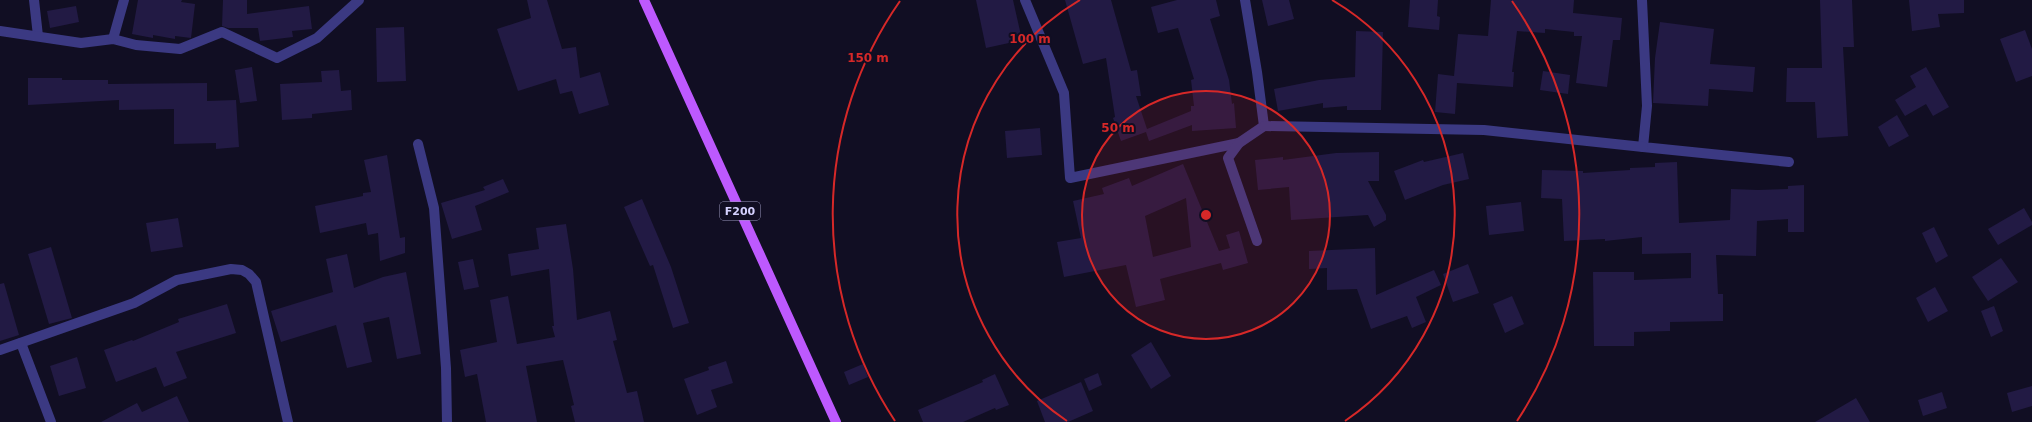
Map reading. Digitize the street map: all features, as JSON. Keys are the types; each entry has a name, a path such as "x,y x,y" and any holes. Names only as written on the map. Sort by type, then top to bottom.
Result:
{"main road":[{"name":"F200","path":"644,0 836,422"}],"street":[{"path":"34,0 38,36"},
{"path":"113,39 124,0"},
{"path":"0,31 81,43 113,39 136,45 180,49 222,32 277,58 317,38 358,0"},
{"path":"1025,0 1064,93 1070,178 1239,142 1264,126 1484,130 1789,162"},
{"path":"1245,0 1264,126"},
{"path":"1642,0 1647,106 1643,147"},
{"path":"1239,142 1228,158 1256,241"},
{"path":"418,144 434,208 446,368 447,422"},
{"path":"0,350 134,304 177,280 209,272 231,269 242,270 249,274 256,282 288,422"},
{"path":"21,343 51,422"}],"building":[{"path":"138,0 182,0 181,2 195,4 191,38 175,36 175,39 153,35 153,38 132,34"},
{"path":"223,0 247,0 247,14 309,6 312,29 292,31 293,37 260,41 258,28 228,28 222,26"},
{"path":"527,0 547,0 562,49 576,47 580,78 600,72 609,105 579,114 572,91 560,94 556,79 518,91 497,29 531,18"},
{"path":"976,0 1013,0 1022,40 986,48"},
{"path":"1065,0 1111,0 1131,71 1137,70 1141,96 1136,96 1147,129 1191,111 1191,106 1194,106 1191,80 1194,79 1178,28 1158,33 1151,7 1177,0 1216,0 1220,16 1210,19 1229,80 1232,104 1234,103 1236,128 1192,131 1192,125 1149,141 1146,132 1121,141 1113,118 1115,117 1106,58 1083,64"},
{"path":"1262,0 1289,0 1294,19 1268,26"},
{"path":"1410,0 1438,0 1437,16 1440,17 1439,30 1408,27"},
{"path":"1491,0 1574,0 1573,13 1622,18 1620,40 1613,40 1607,87 1576,83 1582,36 1574,36 1574,32 1545,29 1545,33 1517,31 1512,72 1514,72 1513,87 1457,83 1455,114 1435,112 1438,74 1454,76 1458,34 1488,36"},
{"path":"1820,0 1852,0 1854,47 1843,47 1848,136 1817,138 1815,102 1786,102 1787,68 1822,68"},
{"path":"1909,0 1964,0 1964,13 1938,14 1940,27 1912,31"},
{"path":"76,6 79,22 50,28 47,11"},
{"path":"1660,22 1714,29 1710,64 1755,67 1753,92 1709,89 1708,106 1653,103 1655,58"},
{"path":"404,27 406,81 377,82 376,28"},
{"path":"2025,30 2032,49 2032,76 2016,82 2000,39"},
{"path":"1356,31 1383,32 1381,110 1347,110 1347,106 1323,108 1323,103 1278,111 1274,89 1319,80 1355,77"},
{"path":"252,67 257,101 240,103 235,70"},
{"path":"1926,67 1949,107 1933,116 1926,104 1905,116 1895,100 1916,87 1910,76"},
{"path":"339,70 341,91 351,90 352,110 312,114 312,118 282,120 280,84 322,82 321,71"},
{"path":"1543,71 1570,75 1568,94 1540,90"},
{"path":"28,78 108,80 108,84 207,83 207,101 236,100 239,147 216,149 216,143 174,144 174,109 119,110 119,100 28,105"},
{"path":"1897,115 1909,136 1889,147 1878,127"},
{"path":"1040,128 1042,155 1007,158 1005,131"},
{"path":"1379,152 1379,181 1368,181 1386,215 1386,220 1374,227 1368,215 1291,220 1289,187 1258,190 1255,160 1283,157 1283,160 1336,153"},
{"path":"1463,153 1469,179 1443,185 1405,200 1394,171 1423,160 1424,162"},
{"path":"387,155 400,238 405,237 405,253 380,261 378,233 368,235 366,223 320,233 315,206 363,196 363,193 371,192 364,160"},
{"path":"1677,162 1679,223 1730,220 1731,189 1788,189 1788,186 1804,185 1804,232 1788,232 1788,219 1757,221 1756,256 1716,255 1718,294 1723,294 1723,321 1670,322 1670,331 1634,332 1634,346 1594,346 1593,272 1634,272 1634,280 1691,278 1691,253 1642,254 1642,237 1605,241 1605,239 1564,241 1562,199 1541,198 1542,170 1583,171 1583,173 1630,170 1630,168 1655,167 1655,163"},
{"path":"1183,164 1219,251 1230,248 1226,235 1239,231 1248,263 1223,270 1221,263 1160,279 1165,300 1136,307 1126,265 1064,277 1057,242 1081,238 1073,201 1104,194 1102,188 1129,178 1132,186","holes":["1186,198 1191,247 1153,257 1145,216"]},
{"path":"503,179 509,192 475,206 482,230 452,239 441,203 485,190 483,187"},
{"path":"642,199 671,267 689,323 673,328 653,265 650,266 624,207"},
{"path":"1521,202 1524,231 1489,235 1486,206"},
{"path":"2024,208 2032,222 2032,225 1998,245 1988,229"},
{"path":"178,218 183,247 151,252 146,223"},
{"path":"566,224 573,269 577,320 610,311 617,340 613,341 627,393 637,391 644,422 575,422 571,406 574,405 563,360 526,366 537,422 486,422 477,374 465,377 460,350 497,342 490,300 508,296 517,344 555,337 552,326 554,326 549,269 511,276 508,254 539,249 536,228"},
{"path":"1934,227 1948,256 1936,263 1922,233"},
{"path":"51,247 72,318 49,324 28,254"},
{"path":"1375,248 1376,295 1434,270 1441,285 1416,297 1426,322 1412,328 1407,316 1371,329 1357,289 1327,290 1327,268 1309,269 1309,251"},
{"path":"347,254 354,288 383,277 406,272 421,354 397,359 389,317 363,323 372,362 347,368 336,325 281,342 271,311 333,292 326,259"},
{"path":"2001,258 2018,282 1988,301 1972,277"},
{"path":"473,259 479,287 464,290 458,262"},
{"path":"1468,264 1479,293 1453,302 1443,274"},
{"path":"4,283 19,335 0,341 0,284"},
{"path":"1935,287 1948,311 1928,322 1916,298"},
{"path":"1512,296 1524,324 1505,333 1493,304"},
{"path":"227,304 236,333 176,352 187,378 164,387 156,367 116,382 104,350 132,340 133,341 179,322 178,319"},
{"path":"1994,306 2003,331 1991,337 1981,311"},
{"path":"1151,342 1171,376 1151,389 1131,355"},
{"path":"77,357 86,388 59,396 50,366"},
{"path":"726,361 733,383 711,390 717,407 697,415 684,379 709,370 708,367"},
{"path":"863,364 868,377 849,385 844,372"},
{"path":"1098,373 1102,385 1089,391 1084,379"},
{"path":"995,374 1009,405 996,410 995,408 963,422 923,422 918,410 983,382 982,380"},
{"path":"1081,382 1093,411 1068,422 1045,422 1037,401"},
{"path":"2032,386 2032,406 2012,412 2007,393"},
{"path":"1942,392 1947,408 1923,416 1918,400"},
{"path":"177,396 189,422 101,422 137,403 142,412"},
{"path":"1856,398 1870,422 1815,422"}]}
